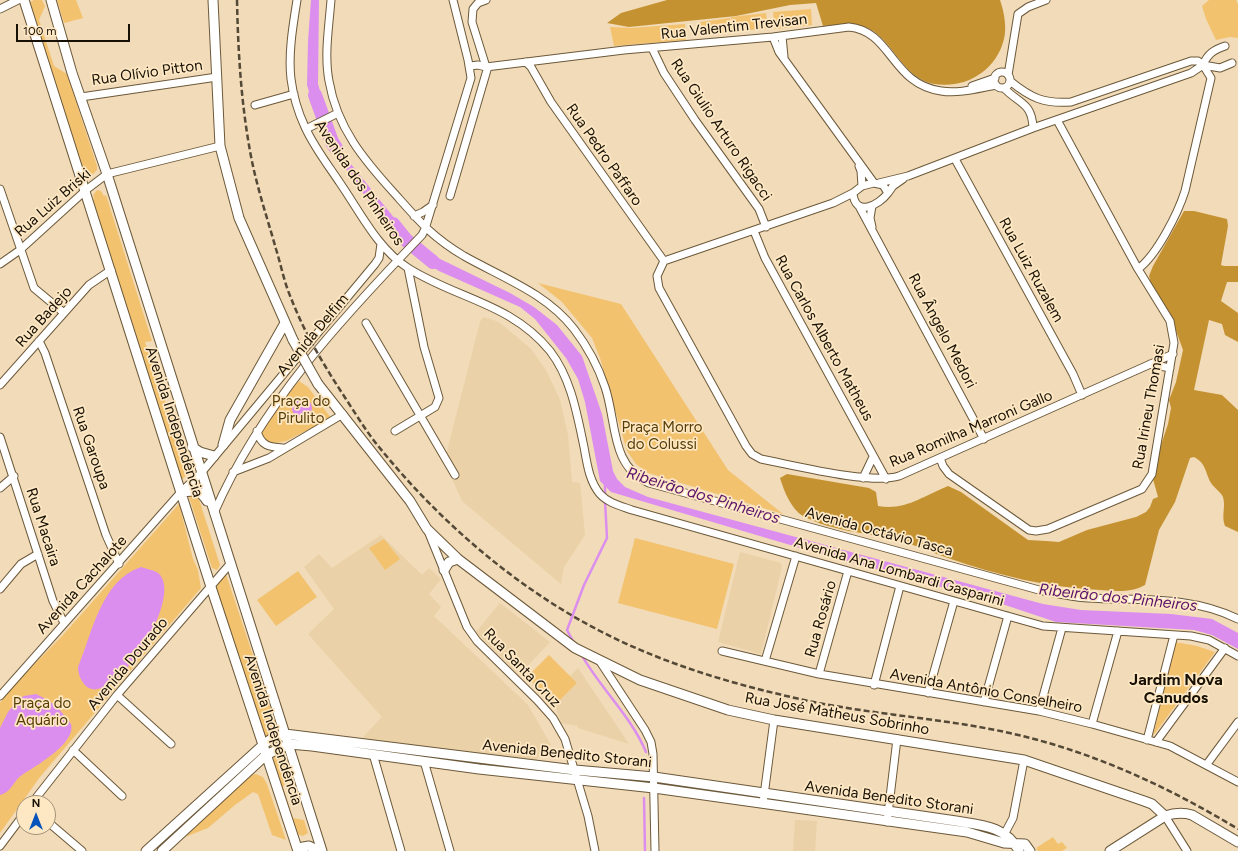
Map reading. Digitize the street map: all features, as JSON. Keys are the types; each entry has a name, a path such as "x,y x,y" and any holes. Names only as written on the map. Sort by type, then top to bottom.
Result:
{"main road":[{"name":"Avenida Independência","path":"24,0 86,190 211,587 298,850"},
{"name":"Avenida Independência","path":"51,0 72,73 107,174 192,447 289,744 320,851"},
{"name":"Rua José Matheus Sobrinho","path":"213,0 220,146 239,218 293,340 318,384 410,501 427,529 458,559 575,648 640,680 728,710 774,720 1024,760 1064,772 1152,804 1164,816"},
{"path":"223,445 230,420 285,322"},
{"path":"192,447 200,452 214,456"},
{"path":"181,492 201,492 214,512"},
{"path":"444,570 448,562 458,559"},
{"path":"152,850 263,745 271,739 285,734"},
{"name":"Avenida Benedito Storani","path":"285,734 575,770 654,777 887,822 967,832 1017,847 1025,844 1030,851"},
{"path":"162,851 266,755 289,744"},
{"name":"Avenida Benedito Storani","path":"289,744 577,780 888,811 979,825 1005,833 1017,847"},
{"path":"370,744 373,754"},
{"path":"421,750 424,761"},
{"path":"1110,851 1164,816 1184,813 1192,815 1238,842"},
{"path":"298,850 309,846 320,851"}],"street":[{"path":"0,9 18,0"},
{"name":"Avenida dos Pinheiros","path":"297,0 291,43 290,69 294,94 308,128 381,244 397,260"},
{"name":"Avenida Octávio Tasca","path":"331,0 328,73 338,113 356,149 414,216 423,232 544,300 564,317 583,341 600,373 609,401 620,455 629,470 642,480 1039,590 1087,598 1177,600 1217,609 1238,619"},
{"path":"423,232 433,205 470,84 470,66 453,0"},
{"path":"450,196 485,81 486,67 472,22 474,9 478,3 486,0"},
{"path":"1009,78 1018,14 1028,7 1046,0"},
{"name":"Rua Valentim Trevisan","path":"470,66 478,65 486,67 652,48 773,37 849,27 860,28 870,33 881,43 901,70 912,80 928,88 942,92 960,91 969,90 999,81"},
{"path":"782,36 784,57"},
{"path":"773,37 779,52 856,160 876,183 883,185 888,193"},
{"path":"664,261 833,203 853,193 862,186 908,176 1033,128 1191,73 1203,65 1206,57 1213,51 1225,46"},
{"name":"Rua Giulio Arturo Rigacci","path":"652,48 664,73 695,120 759,209 766,227"},
{"path":"999,81 1012,50"},
{"path":"1009,78 1022,91 1033,98 1056,103 1071,102 1191,61 1198,61 1203,65 1211,78 1210,85 1182,201 1153,255 1138,269"},
{"name":"Rua Pedro Paffaro","path":"526,62 531,67 551,102 664,261"},
{"path":"1203,65 1220,68 1232,64"},
{"name":"Rua Olívio Pitton","path":"81,97 217,77"},
{"path":"999,81 1009,78"},
{"path":"999,81 1009,78"},
{"path":"999,81 1028,108 1031,113 1033,128"},
{"name":"Rua Valentim Trevisan","path":"960,91 999,81"},
{"path":"255,105 294,94"},
{"path":"308,128 338,113"},
{"name":"Rua Irineu Thomasi","path":"940,458 942,466 949,474 1022,525 1033,530 1048,529 1142,489 1149,481 1152,474 1174,342 1170,321 1138,269 1057,120"},
{"name":"Rua Luiz Briski","path":"0,264 20,250 86,190 107,174 220,146"},
{"name":"Rua Luiz Ruzalem","path":"955,159 1082,395"},
{"path":"856,160 861,171 862,186"},
{"path":"833,203 872,206 879,203 893,186 908,176"},
{"path":"0,189 34,288 64,314"},
{"path":"853,193 857,204"},
{"name":"Rua Ângelo Medori","path":"857,204 984,438"},
{"path":"414,216 433,205"},
{"name":"Rua Ângelo Medori","path":"872,206 870,218 876,237"},
{"name":"Rua Carlos Alberto Matheus","path":"754,231 765,258 886,479"},
{"name":"Avenida Delfim","path":"214,512 222,492 233,472 257,431 287,386 373,284 423,232"},
{"name":"Avenida Delfim","path":"201,473 375,264 379,258 381,244"},
{"name":"Avenida Ana Lombardi Gasparini","path":"397,260 408,268 516,319 532,332 550,352 564,376 573,397 590,474 601,495 610,502 632,510 1043,626 1118,630 1209,640 1238,656"},
{"name":"Rua Romilha Marroni Gallo","path":"664,261 658,276 659,288 746,446 752,454 761,459 863,478 886,479 899,476 1172,354"},
{"path":"395,431 435,408 439,398 424,347 408,268"},
{"name":"Rua Badejo","path":"0,385 89,285 111,270"},
{"path":"366,323 455,475"},
{"name":"Rua Garoupa","path":"39,341 45,354 106,534 119,564"},
{"path":"1150,364 1170,368"},
{"path":"233,472 269,458 283,448 343,414"},
{"path":"257,431 264,445 270,448 283,448"},
{"name":"Rua Macaira","path":"0,437 14,476 53,601 64,623"},
{"path":"863,478 873,457"},
{"name":"Avenida Cachalote","path":"1,693 119,564 181,492 201,473"},
{"path":"0,488 14,476"},
{"name":"Rua Santa Cruz","path":"427,529 467,627 477,641 553,718 565,739 588,816 595,851"},
{"path":"0,589 22,564 38,554"},
{"path":"765,662 796,556"},
{"name":"Avenida Dourado","path":"38,795 117,695 230,564"},
{"name":"Rua Rosário","path":"819,674 848,571"},
{"path":"874,684 900,586"},
{"path":"928,693 954,601"},
{"path":"984,702 1008,616"},
{"path":"1039,711 1062,628"},
{"path":"1092,724 1118,630"},
{"path":"1147,740 1174,635"},
{"path":"1156,742 1225,648"},
{"name":"Avenida Antônio Conselheiro","path":"722,651 819,674 1039,711 1092,724 1156,742 1207,764 1238,782"},
{"path":"598,658 645,730 651,742 654,754 654,851"},
{"path":"117,695 171,744"},
{"path":"763,799 774,720"},
{"path":"1207,764 1238,722"},
{"path":"887,822 897,739"},
{"path":"73,750 122,796"},
{"path":"373,754 401,851"},
{"path":"1017,847 1012,832 1013,818 1024,760"},
{"path":"424,761 450,851"},
{"path":"1164,816 1187,851"},
{"path":"1005,833 1013,818"},
{"path":"0,846 16,825"},
{"path":"56,829 82,851"}],"shaded area":[{"path":"311,0 319,0 318,84 326,112 316,115 307,85"},
{"path":"667,0 1000,0 1005,20 1005,35 1000,50 987,69 968,80 957,84 946,85 934,84 913,74 883,39 875,32 865,27 850,24 823,26 816,3 790,5 736,16 629,27 607,23 621,13"},
{"path":"331,130 346,158 408,235 400,242 379,216 322,135"},
{"path":"1184,211 1194,211 1227,219 1228,226 1221,265 1238,266 1238,282 1227,282 1221,301 1238,313 1238,342 1225,335 1222,324 1209,320 1194,390 1222,395 1238,410 1238,532 1225,526 1223,519 1223,497 1211,483 1201,462 1194,457 1190,458 1175,502 1159,530 1145,585 1140,588 1123,591 1062,587 1023,580 967,564 887,538 838,529 803,516 795,509 786,494 780,478 787,474 869,488 876,492 878,506 888,507 905,505 914,502 948,486 961,492 1028,540 1059,542 1087,530 1136,517 1146,512 1153,499 1158,497 1153,479 1153,469 1168,424 1171,408 1169,400 1176,382 1183,350 1171,317 1151,285 1149,276 1153,266"},
{"path":"422,244 434,256 510,293 534,307 557,325 582,356 602,414 613,471 617,479 625,487 648,497 1043,604 1081,610 1171,614 1212,619 1238,633 1238,649 1212,635 1194,630 1056,622 999,603 797,547 611,492 600,481 585,402 578,379 566,358 535,319 520,307 439,271 414,255"},
{"path":"483,317 499,322 531,349 546,370 560,400 568,435 572,482 580,483 585,535 564,567 561,584 462,501 452,479 460,474 446,455 480,322"},
{"path":"302,398 309,401 312,408 309,415 302,418 295,415 292,408 295,401"},
{"path":"381,535 422,575 429,568 441,579 429,594 441,607 434,616 528,705 551,745 534,762 368,741 363,737 382,717 308,634 334,609 304,567 319,554 332,568"},
{"path":"740,552 781,563 782,567 761,654 718,642"},
{"path":"141,567 158,573 164,586 162,605 154,627 141,649 126,669 110,683 96,689 84,684 81,680 78,667 100,610 116,583 127,574"},
{"path":"500,603 550,642 519,675 476,632"},
{"path":"578,668 629,744 578,728 578,726 561,723 555,705 577,683 570,676"},
{"path":"36,694 51,702 60,711 71,724 71,731 68,739 53,754 22,775 16,780 10,789 4,794 0,795 0,728 8,712 19,699 24,696"},
{"path":"795,820 817,821 815,851 793,851"}],"green space":[{"path":"34,0 42,0 45,6 39,20 54,66 67,74 97,166 97,170 92,175 84,173 28,3"},
{"path":"57,0 76,0 83,18 64,23"},
{"path":"1209,0 1236,0 1238,4 1238,38 1230,37 1216,40 1206,19 1202,6"},
{"path":"811,9 812,25 775,29 773,12"},
{"path":"766,13 768,28 733,32 731,17"},
{"path":"730,18 732,32 702,36 700,22"},
{"path":"685,24 686,40 614,46 610,27 631,28"},
{"path":"97,190 101,191 104,196 106,195 152,341 145,342 167,407 173,407 192,469 181,481 91,200 94,199 93,195"},
{"name":"Praça Morro do Colussi","path":"538,283 621,304 728,470 783,514 648,473 636,464 627,451 600,358 592,338 562,302"},
{"name":"Praça do Pirulito","path":"299,381 308,387 331,418 286,441 269,444 260,436 262,430 290,390"},
{"path":"191,494 198,496 220,565 217,570 212,568 189,497"},
{"name":"Praça do Aquário","path":"179,504 193,559 198,570 201,588 40,777 27,795 16,795 16,811 0,833 0,703 11,688 63,635"},
{"path":"635,538 734,564 717,629 618,603"},
{"path":"384,539 400,559 385,570 369,548"},
{"path":"298,571 317,597 276,626 257,600"},
{"path":"226,574 276,725 275,732 264,737 214,587"},
{"path":"1175,642 1197,646 1215,652 1153,736"},
{"path":"549,655 577,683 555,705 527,677"},
{"path":"284,752 291,774 283,787 293,818 304,820 308,833 303,836 297,834 273,765 274,756"},
{"path":"256,774 263,777 267,784 286,840 272,835 258,794 253,792 208,828 185,837 251,775"},
{"path":"1053,837 1058,844 1062,842 1067,848 1062,851 1038,851 1036,848"}],"waterway":[{"name":"Ribeirão dos Pinheiros","path":"315,95 332,142 336,148"},
{"name":"Ribeirão dos Pinheiros","path":"393,224 406,240 433,262"},
{"path":"605,483 605,496"},
{"path":"574,643 567,630 584,585 607,538 605,501"},
{"path":"581,654 597,679 632,726 646,752"},
{"path":"644,798 645,851"}],"railway":[{"path":"237,0 240,76 252,164 284,280 296,311 327,370 374,441 427,501 480,550 538,594 569,613 600,631 669,662 742,685 817,703 979,727 1005,732 1067,749 1126,771 1154,784 1183,798 1238,829"}],"district":[{"name":"Jardim Nova Canudos","path":"1176,689"}]}
